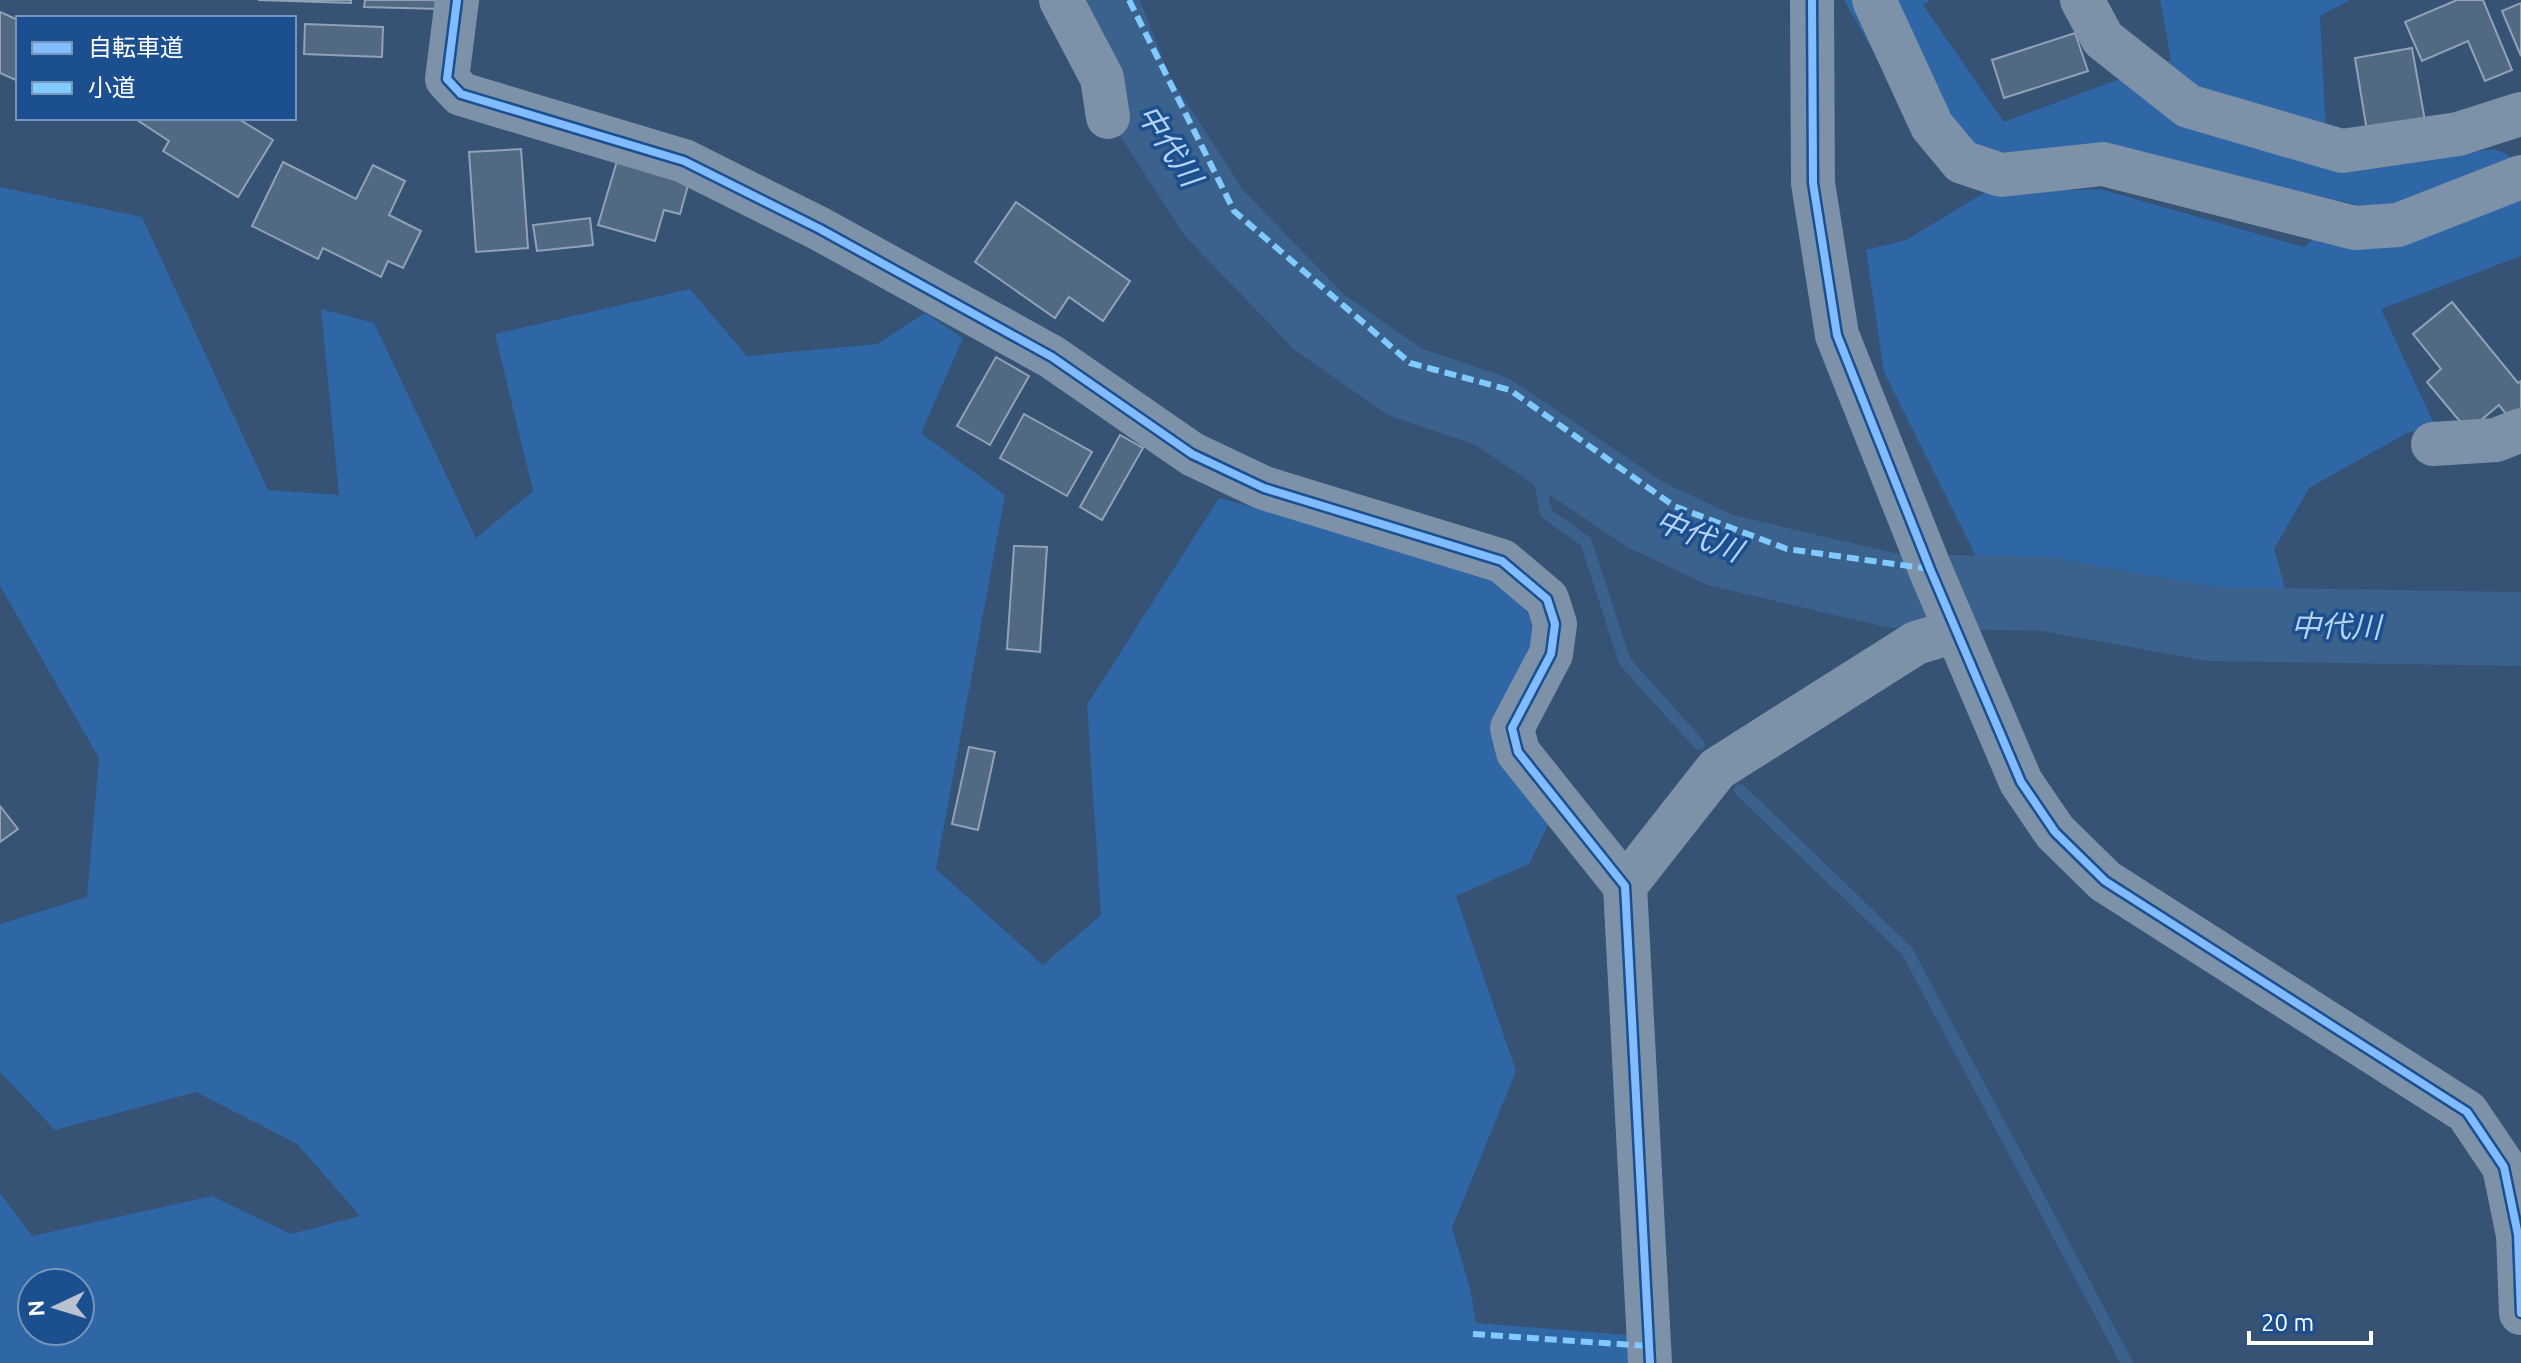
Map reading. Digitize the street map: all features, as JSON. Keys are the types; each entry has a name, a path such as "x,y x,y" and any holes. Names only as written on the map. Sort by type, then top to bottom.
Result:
{"street":[{"path":"457,0 447,79 461,94 684,161 820,229 1052,357 1192,454 1264,488 1502,561 1547,599 1555,624 1551,654 1512,728 1518,752 1625,886 1650,1363"},
{"path":"1061,0 1102,78 1108,117"},
{"path":"1812,0 1813,183 1837,335 1930,569 2021,782 2055,832 2105,881 2467,1112 2512,1160 2521,1313"},
{"path":"1874,0 1932,126 1962,162 2001,175 2103,164 2355,228 2398,225 2521,177"},
{"path":"2082,0 2103,39 2188,106 2342,151 2458,134 2521,114"},
{"path":"2433,444 2496,440 2521,430"},
{"path":"1625,886 1717,769 1916,643 1956,631"}],"shaded area":[{"path":"1844,0 1930,0 1923,5 2004,122 2171,60 2160,0 2350,0 2320,16 2326,132 2365,165 2495,149 2521,162 2521,256 2381,309 2435,426 2407,433 2309,488 2274,549 2289,602 1978,560 1884,372 1866,250 1906,240 1984,193 2100,189 2304,247 2354,204 2122,152 1939,168"},
{"path":"0,187 142,217 268,490 339,495 321,309 374,323 476,538 533,491 495,334 690,289 747,356 877,344 925,313 963,338 921,433 1005,495 936,869 1043,965 1101,915 1087,705 1219,498 1513,579 1541,645 1493,737 1551,819 1529,864 1456,896 1516,1071 1452,1228 1470,1288 1476,1323 1628,1335 1630,1363 0,1363 0,1193 32,1236 212,1196 291,1234 360,1216 297,1144 196,1092 55,1130 0,1072 0,924 87,897 99,758 0,586"}],"building":[{"path":"258,0 351,0 351,3"},
{"path":"365,0 440,0 440,9 364,7"},
{"path":"2457,0 2483,0 2512,70 2485,81 2468,41 2422,61 2405,22"},
{"path":"2521,3 2521,56 2502,11"},
{"path":"0,12 16,19 16,80 0,73"},
{"path":"305,24 383,27 382,57 304,54"},
{"path":"2075,33 2088,71 2004,98 1992,60"},
{"path":"2412,48 2425,121 2367,131 2355,58"},
{"path":"137,120 240,120 273,140 238,197 163,151 169,141"},
{"path":"521,149 528,248 476,252 469,152"},
{"path":"617,161 689,182 680,214 664,210 655,241 598,225"},
{"path":"283,162 356,199 373,165 405,181 389,215 421,231 403,268 388,261 381,277 323,248 318,259 252,226"},
{"path":"1016,202 1130,281 1103,321 1069,297 1055,318 975,262"},
{"path":"590,218 593,245 537,251 533,225"},
{"path":"2452,302 2518,383 2521,381 2521,411 2510,419 2499,405 2468,431 2427,382 2441,369 2413,334"},
{"path":"996,357 1029,376 990,445 957,426"},
{"path":"1024,414 1092,452 1067,496 1000,458"},
{"path":"1120,435 1143,448 1102,520 1080,507"},
{"path":"1014,546 1047,547 1040,652 1007,649"},
{"path":"969,747 995,752 978,830 952,824"},
{"path":"0,806 18,829 0,842"}],"waterway":[{"name":"中代川","path":"1100,0 1137,94 1214,213 1319,322 1405,382 1491,411 1646,515 1720,550 1894,591 2046,594 2210,624 2521,629"},
{"path":"1532,440 1546,513 1586,542 1625,662 1699,744"},
{"path":"1740,790 1907,951 2127,1363"}],"marked path":[{"path":"1129,0 1234,211 1410,363 1510,390 1674,506 1787,549 1930,569"},
{"path":"1473,1334 1648,1346"}],"cycle path":[{"path":"457,0 447,79 461,94 684,161 820,229 1052,357 1192,454 1264,488 1502,561 1547,599 1555,624 1551,654 1512,728 1518,752 1625,886 1650,1363"},
{"path":"1812,0 1813,183 1837,335 1930,569 2021,782 2055,832 2105,881 2467,1112 2504,1167 2518,1235 2521,1313"}]}
